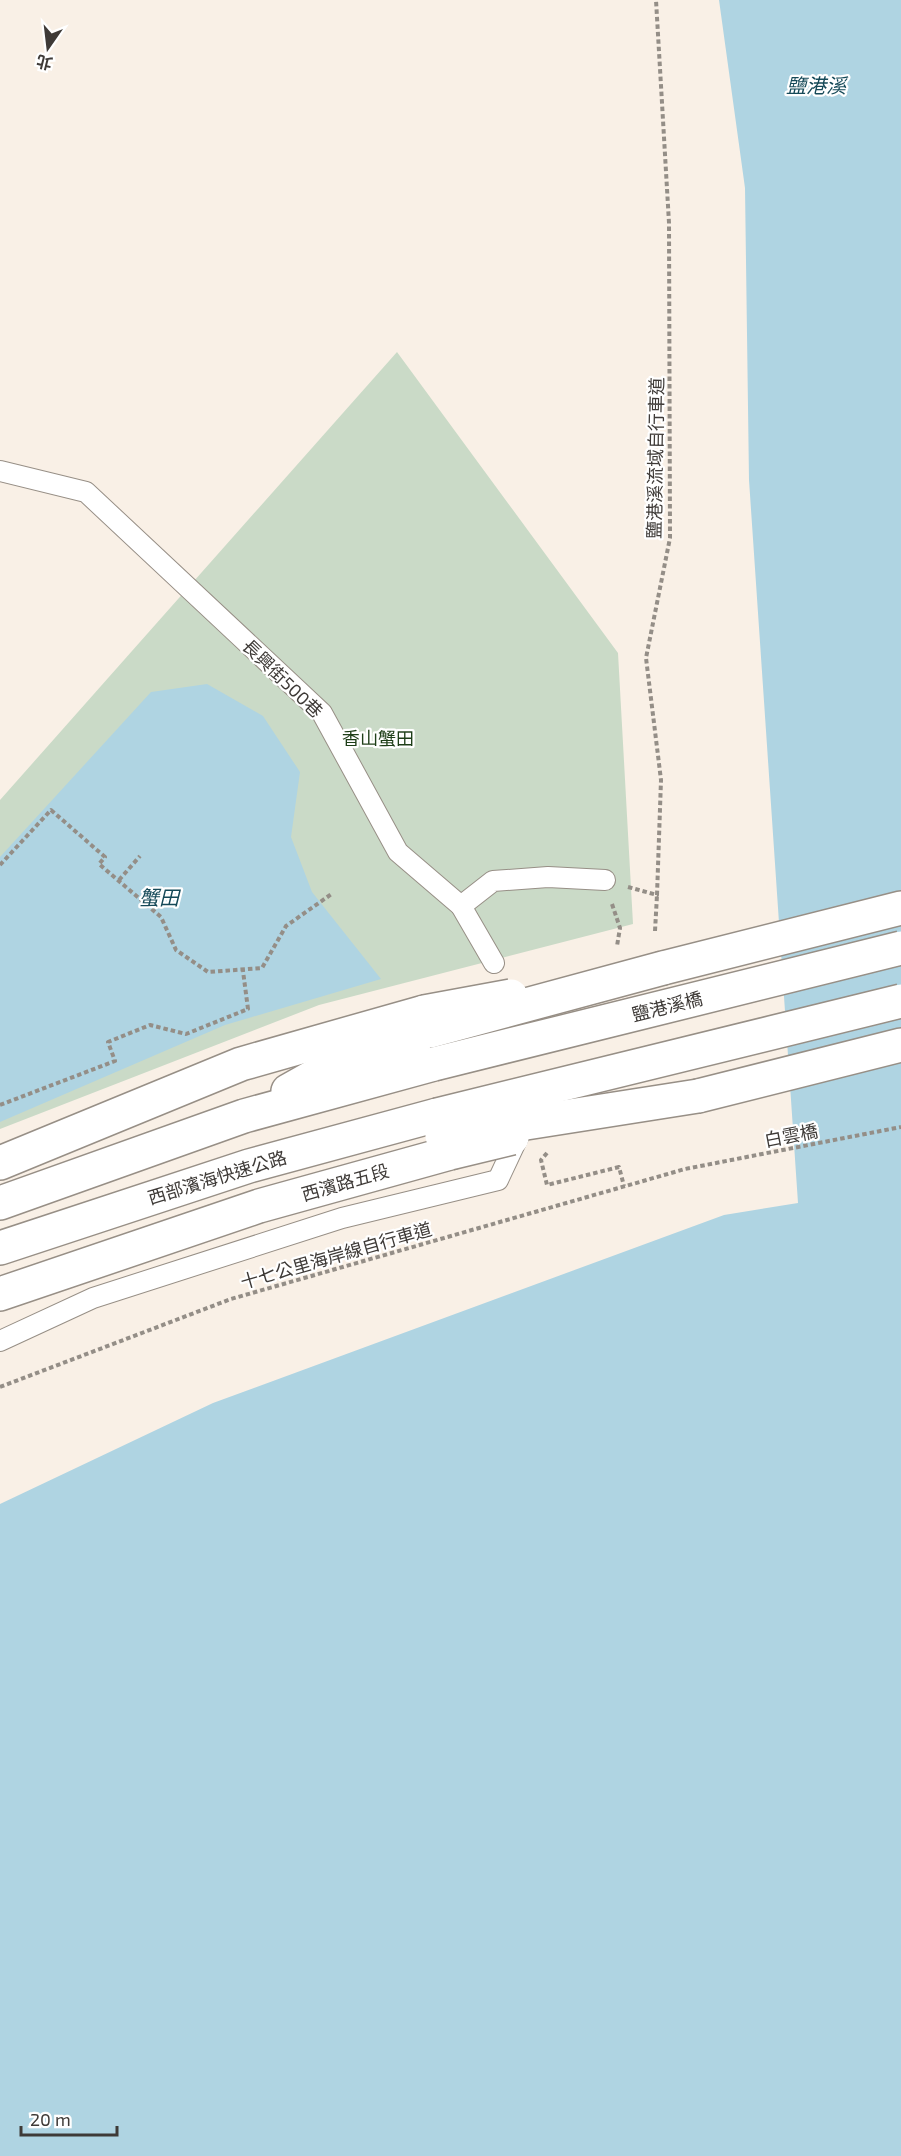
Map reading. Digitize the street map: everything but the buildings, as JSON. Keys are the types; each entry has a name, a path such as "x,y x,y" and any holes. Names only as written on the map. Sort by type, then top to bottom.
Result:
{"main road":[{"name":"鹽港溪橋","path":"427,1021 663,968 901,908"},
{"name":"鹽港溪橋","path":"244,1116 434,1064 901,948"},
{"path":"443,1134 901,1001"},
{"path":"0,1203 244,1116 336,1064 427,1021"},
{"path":"0,1163 241,1064 427,1021"},
{"path":"443,1134 698,1096 901,1045"},
{"name":"西部濱海快速公路","path":"0,1248 249,1166 443,1134"},
{"name":"西濱路五段","path":"0,1294 259,1206 443,1134"}],"lane":[{"name":"長興街500巷","path":"0,471 86,492 322,713 398,852 462,906 494,963"},
{"path":"462,906 493,881 548,877 605,880"},
{"path":"0,1341 93,1298 342,1218 498,1180 531,1109"}],"path":[{"name":"鹽港溪流域自行車道","path":"655,931 661,780 646,658 670,538 669,223 657,0"},
{"path":"0,865 51,810 105,857 99,864 161,917 176,950 208,972 262,968 286,926 333,893"},
{"path":"118,880 140,856"},
{"path":"605,880 657,895"},
{"path":"0,1105 115,1061 108,1042 150,1025 186,1034 248,1009 243,971"},
{"name":"白雲橋","path":"686,1169 901,1127"},
{"name":"十七公里海岸線自行車道","path":"0,1387 231,1299 686,1169"}],"green space":[{"name":"香山蟹田","path":"397,352 618,653 633,924 319,1005 0,1129 0,800"}],"water":[{"name":"鹽港溪","path":"719,0 901,0 901,2156 0,2156 0,1504 213,1403 724,1215 798,1203 749,480 745,188"},
{"name":"蟹田","path":"207,684 263,716 300,772 291,837 312,892 381,979 225,1025 0,1122 0,857 151,692"}]}
